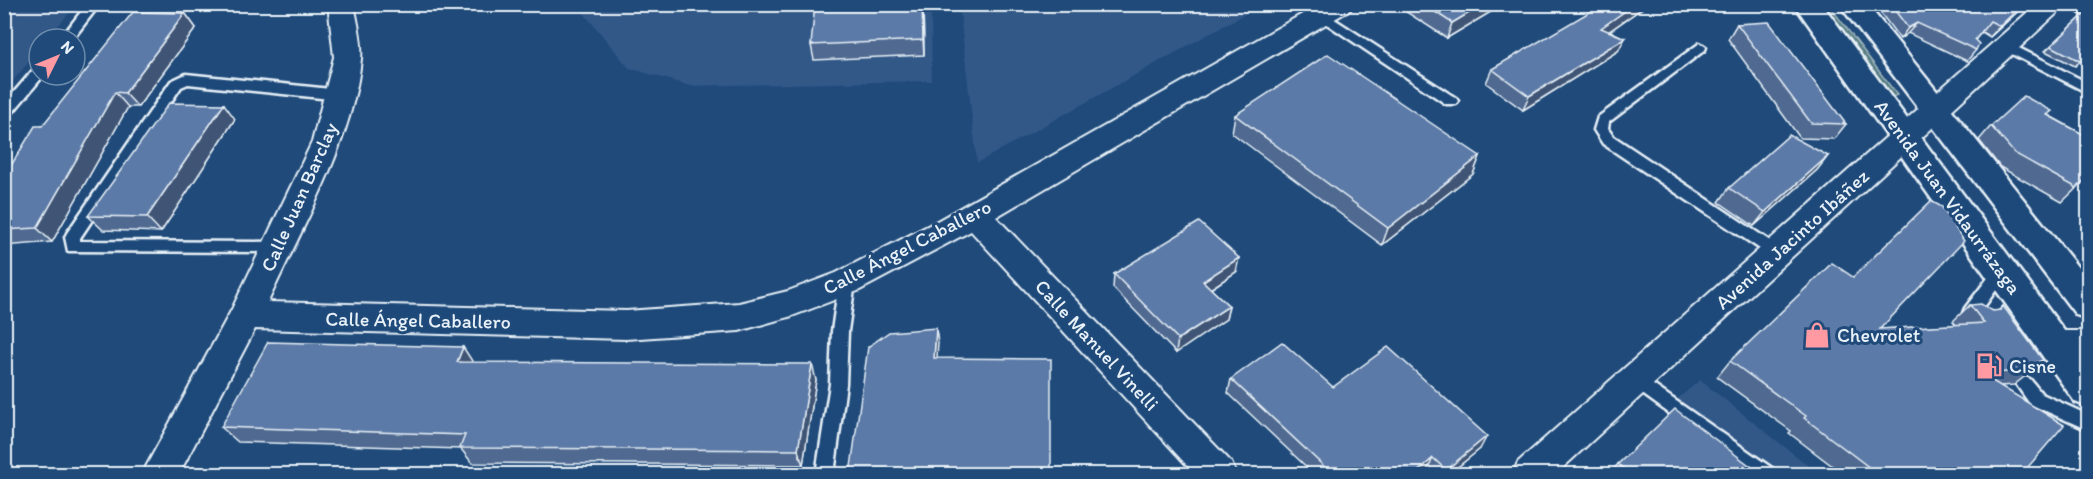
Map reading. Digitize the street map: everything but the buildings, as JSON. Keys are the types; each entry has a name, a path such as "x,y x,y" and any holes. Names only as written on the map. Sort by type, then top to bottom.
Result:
{"main road":[{"name":"Avenida Juan Vidaurrázaga","path":"1807,4 2002,270 2072,345 2088,391"},
{"name":"Avenida Juan Vidaurrázaga","path":"1852,4 2088,305"},
{"path":"1830,35 1874,33"}],"street":[{"name":"Calle Juan Barclay","path":"160,474 245,315 327,142 348,57 341,4"},
{"name":"Avenida Jacinto Ibáñez","path":"1531,474 2054,4"},
{"name":"Calle Ángel Caballero","path":"245,315 626,325 739,317 792,303 847,282 975,215 1331,10"},
{"name":"Calle Manuel Vinelli","path":"975,215 1218,474"}],"lane":[{"path":"76,27 94,4"},
{"path":"2071,4 2088,13"},
{"path":"1331,10 1451,101"},
{"path":"2007,46 2088,88"},
{"path":"1700,47 1603,120 1601,130 1608,140 1777,253"},
{"path":"278,248 73,246 72,237 176,84 186,79 340,95"},
{"path":"4,114 27,86"},
{"path":"1976,319 1971,313 2002,270"},
{"path":"825,474 838,384 840,331 847,282"},
{"path":"1636,381 1766,474"},
{"path":"2024,384 2036,399 2088,423"}],"shaded area":[{"path":"5,4 76,5 57,27 27,27 27,64 5,91"},
{"path":"959,4 1261,5 977,163"},
{"path":"577,5 931,5 932,81 690,86 629,68"},
{"path":"1700,380 1819,474 1752,474 1669,406"}],"green space":[{"path":"1816,5 1829,5 1897,95 1885,100"}],"place":[{"name":"Chevrolet","path":"1817,335"},
{"name":"Cisne","path":"1989,366"}]}
